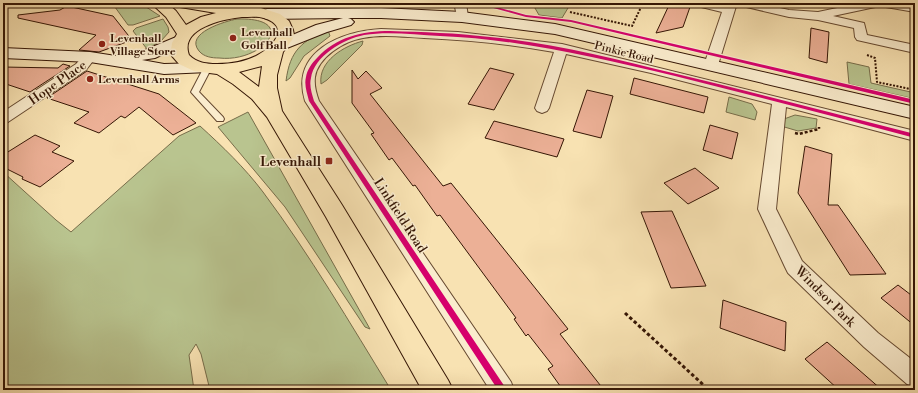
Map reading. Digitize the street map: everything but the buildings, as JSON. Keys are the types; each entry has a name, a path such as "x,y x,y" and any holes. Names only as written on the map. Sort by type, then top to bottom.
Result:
{"main road":[{"path":"158,3 171,14 183,37"},
{"path":"180,3 267,14 279,19 285,26 287,35 269,68 267,86 274,113"},
{"name":"Pinkie Road","path":"279,48 310,32 329,25 461,10 555,29 915,114"},
{"path":"114,60 149,54 183,37 196,26 210,19 226,14 242,12"},
{"name":"Pinkie Road","path":"267,14 381,13 417,15"},
{"path":"183,37 178,49 181,57 189,64 210,69 239,80 258,95 274,113 334,211 438,390"},
{"path":"3,53 90,57 164,69 210,69 251,64 279,48"}],"street":[{"path":"697,3 730,6 711,65"},
{"path":"742,3 794,14 818,16 860,32 915,49"},
{"path":"818,16 877,3"},
{"path":"882,3 915,9"},
{"path":"855,8 858,12 862,54"},
{"name":"Pinkie Road","path":"326,51 346,39 365,34 379,33 481,36 562,48 915,136"},
{"path":"542,108 562,48"},
{"name":"Linkfield Road","path":"326,51 316,61 308,75 307,87 312,101 503,390"},
{"name":"Hope Place","path":"3,119 81,68 90,57"},
{"name":"Windsor Park","path":"779,101 767,209 795,266 871,340 915,376"}],"lane":[{"path":"210,69 195,92 220,119"}],"path":[{"path":"570,12 632,26 643,3"},
{"path":"862,54 875,58 876,82 915,90"},
{"path":"776,128 799,134 818,129 819,124"},
{"path":"625,313 708,390"}],"green space":[{"path":"112,3 140,3 160,16 133,25 128,25"},
{"path":"205,3 300,3 323,6 322,8"},
{"path":"532,3 571,3 562,18 539,15"},
{"path":"163,19 169,32 161,41 147,49 133,31 136,28"},
{"path":"237,19 256,20 267,25 271,32 268,40 261,47 249,54 235,58 211,57 203,55 199,51 196,45 197,39 202,33 216,25"},
{"path":"328,30 330,36 304,56 290,78 286,81 288,70 294,54 311,38"},
{"path":"363,41 362,45 327,80 321,84 321,76 328,62 341,51"},
{"path":"847,62 869,67 871,83 915,93 915,99 849,84"},
{"path":"729,97 752,104 757,112 755,120 726,112"},
{"path":"248,112 370,329 365,327 285,207 218,127"},
{"path":"795,115 817,119 816,128 798,131 781,126 784,119"},
{"path":"200,126 249,174 263,192 297,240 391,390 210,390 201,354 196,344 189,355 194,390 3,390 3,172 71,232 179,136"}],"cycle path":[{"path":"477,3 526,16 571,21 915,102"},
{"path":"503,390 312,101 308,88 308,77 312,67 321,56 336,44 363,34 390,32 490,38 555,48 651,69 915,136"}],"place":[{"name":"Levenhall Golf Ball","path":"233,38"},
{"name":"Levenhall Village Store","path":"102,44"},
{"name":"Levenhall Arms","path":"90,79"},
{"name":"Levenhall","path":"329,161"}]}
